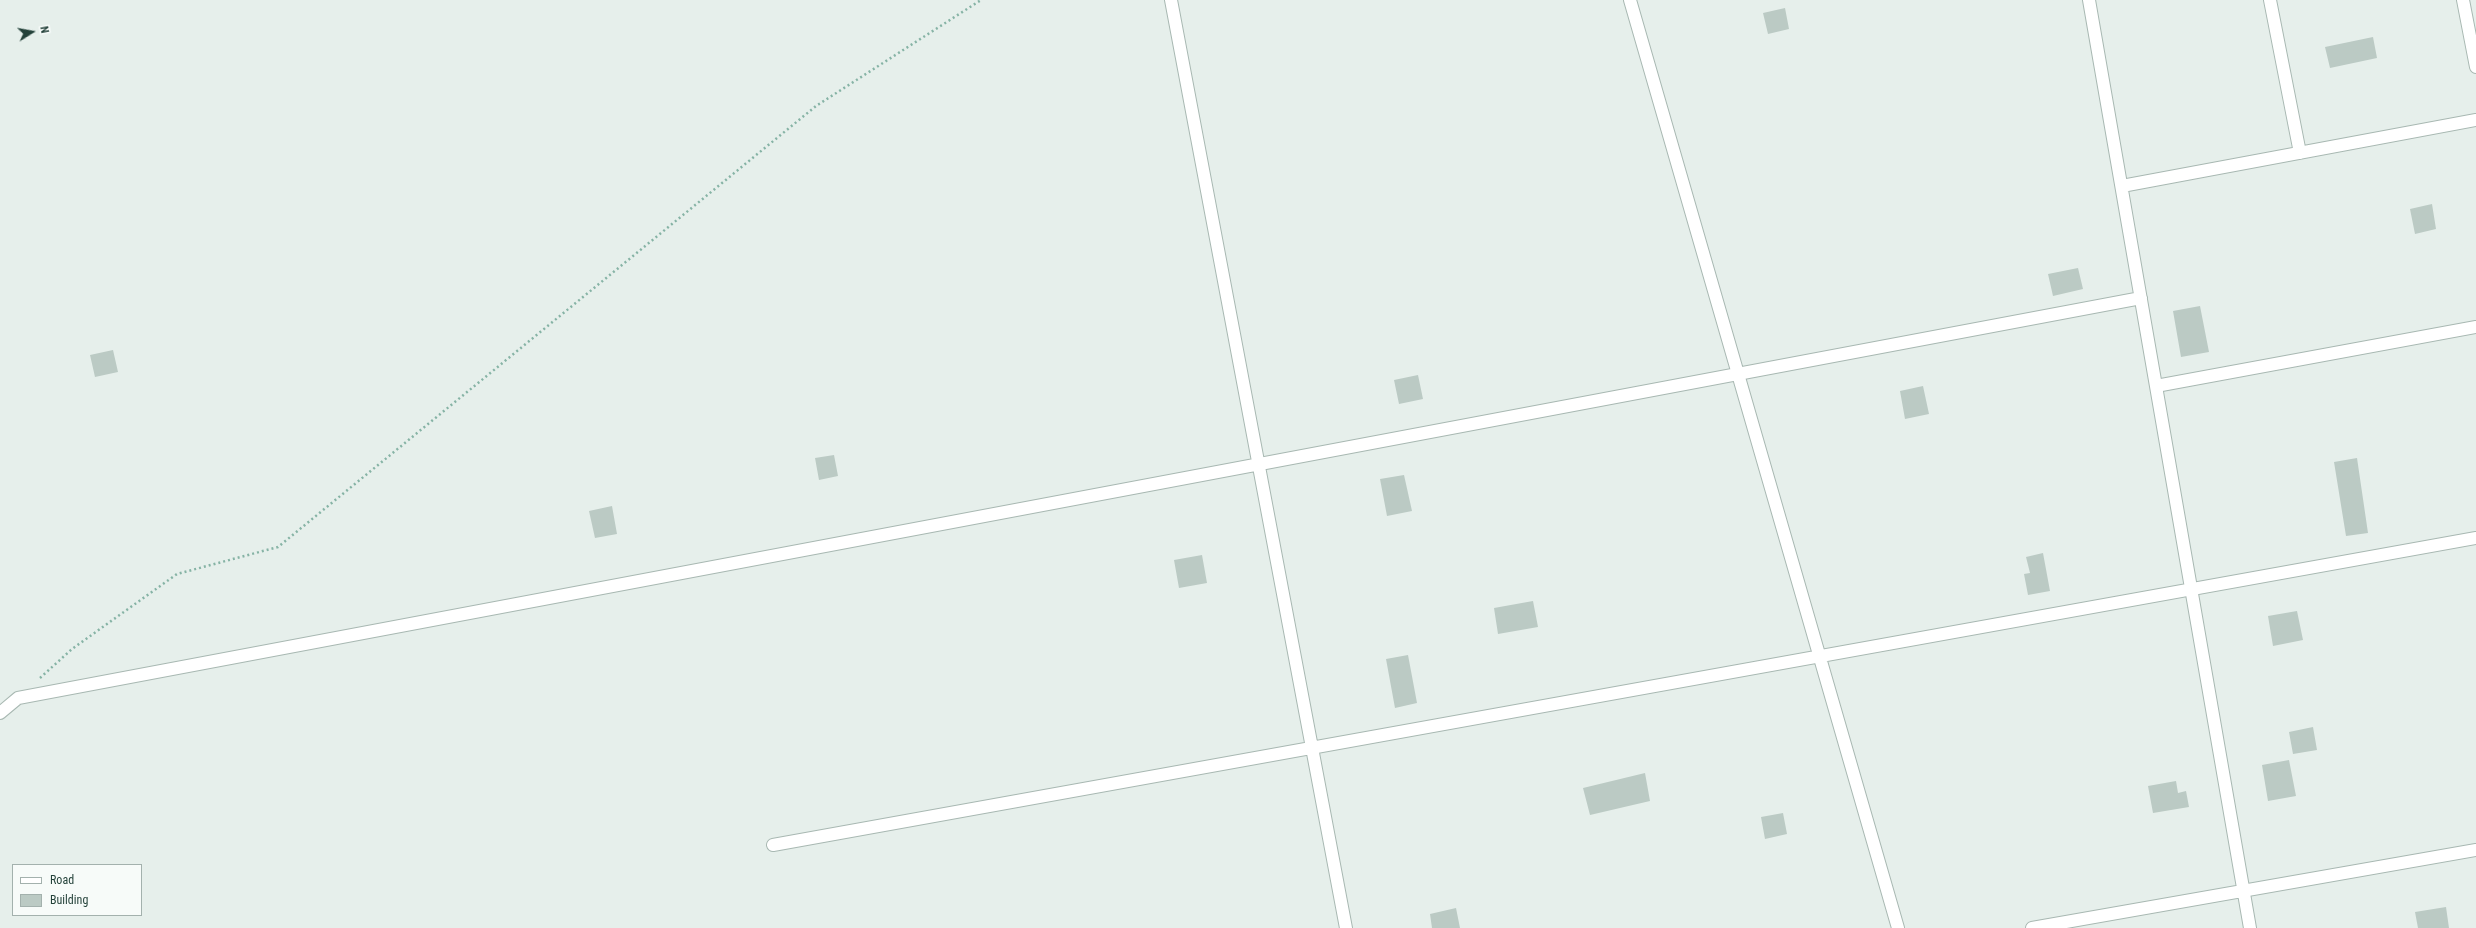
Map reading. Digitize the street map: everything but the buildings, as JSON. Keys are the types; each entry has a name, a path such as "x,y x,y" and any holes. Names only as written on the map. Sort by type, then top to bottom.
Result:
{"street":[{"path":"1171,0 1346,928"},
{"path":"1630,0 1898,928"},
{"path":"2089,0 2250,928"},
{"path":"2270,0 2300,153"},
{"path":"2463,0 2476,67"},
{"path":"2122,186 2476,120"},
{"path":"0,713 18,698 2141,298"},
{"path":"2156,386 2476,327"},
{"path":"773,845 2476,538"},
{"path":"2032,928 2476,850"}],"path":[{"path":"18,698 72,649 177,574 278,547 816,106 981,0"}]}
